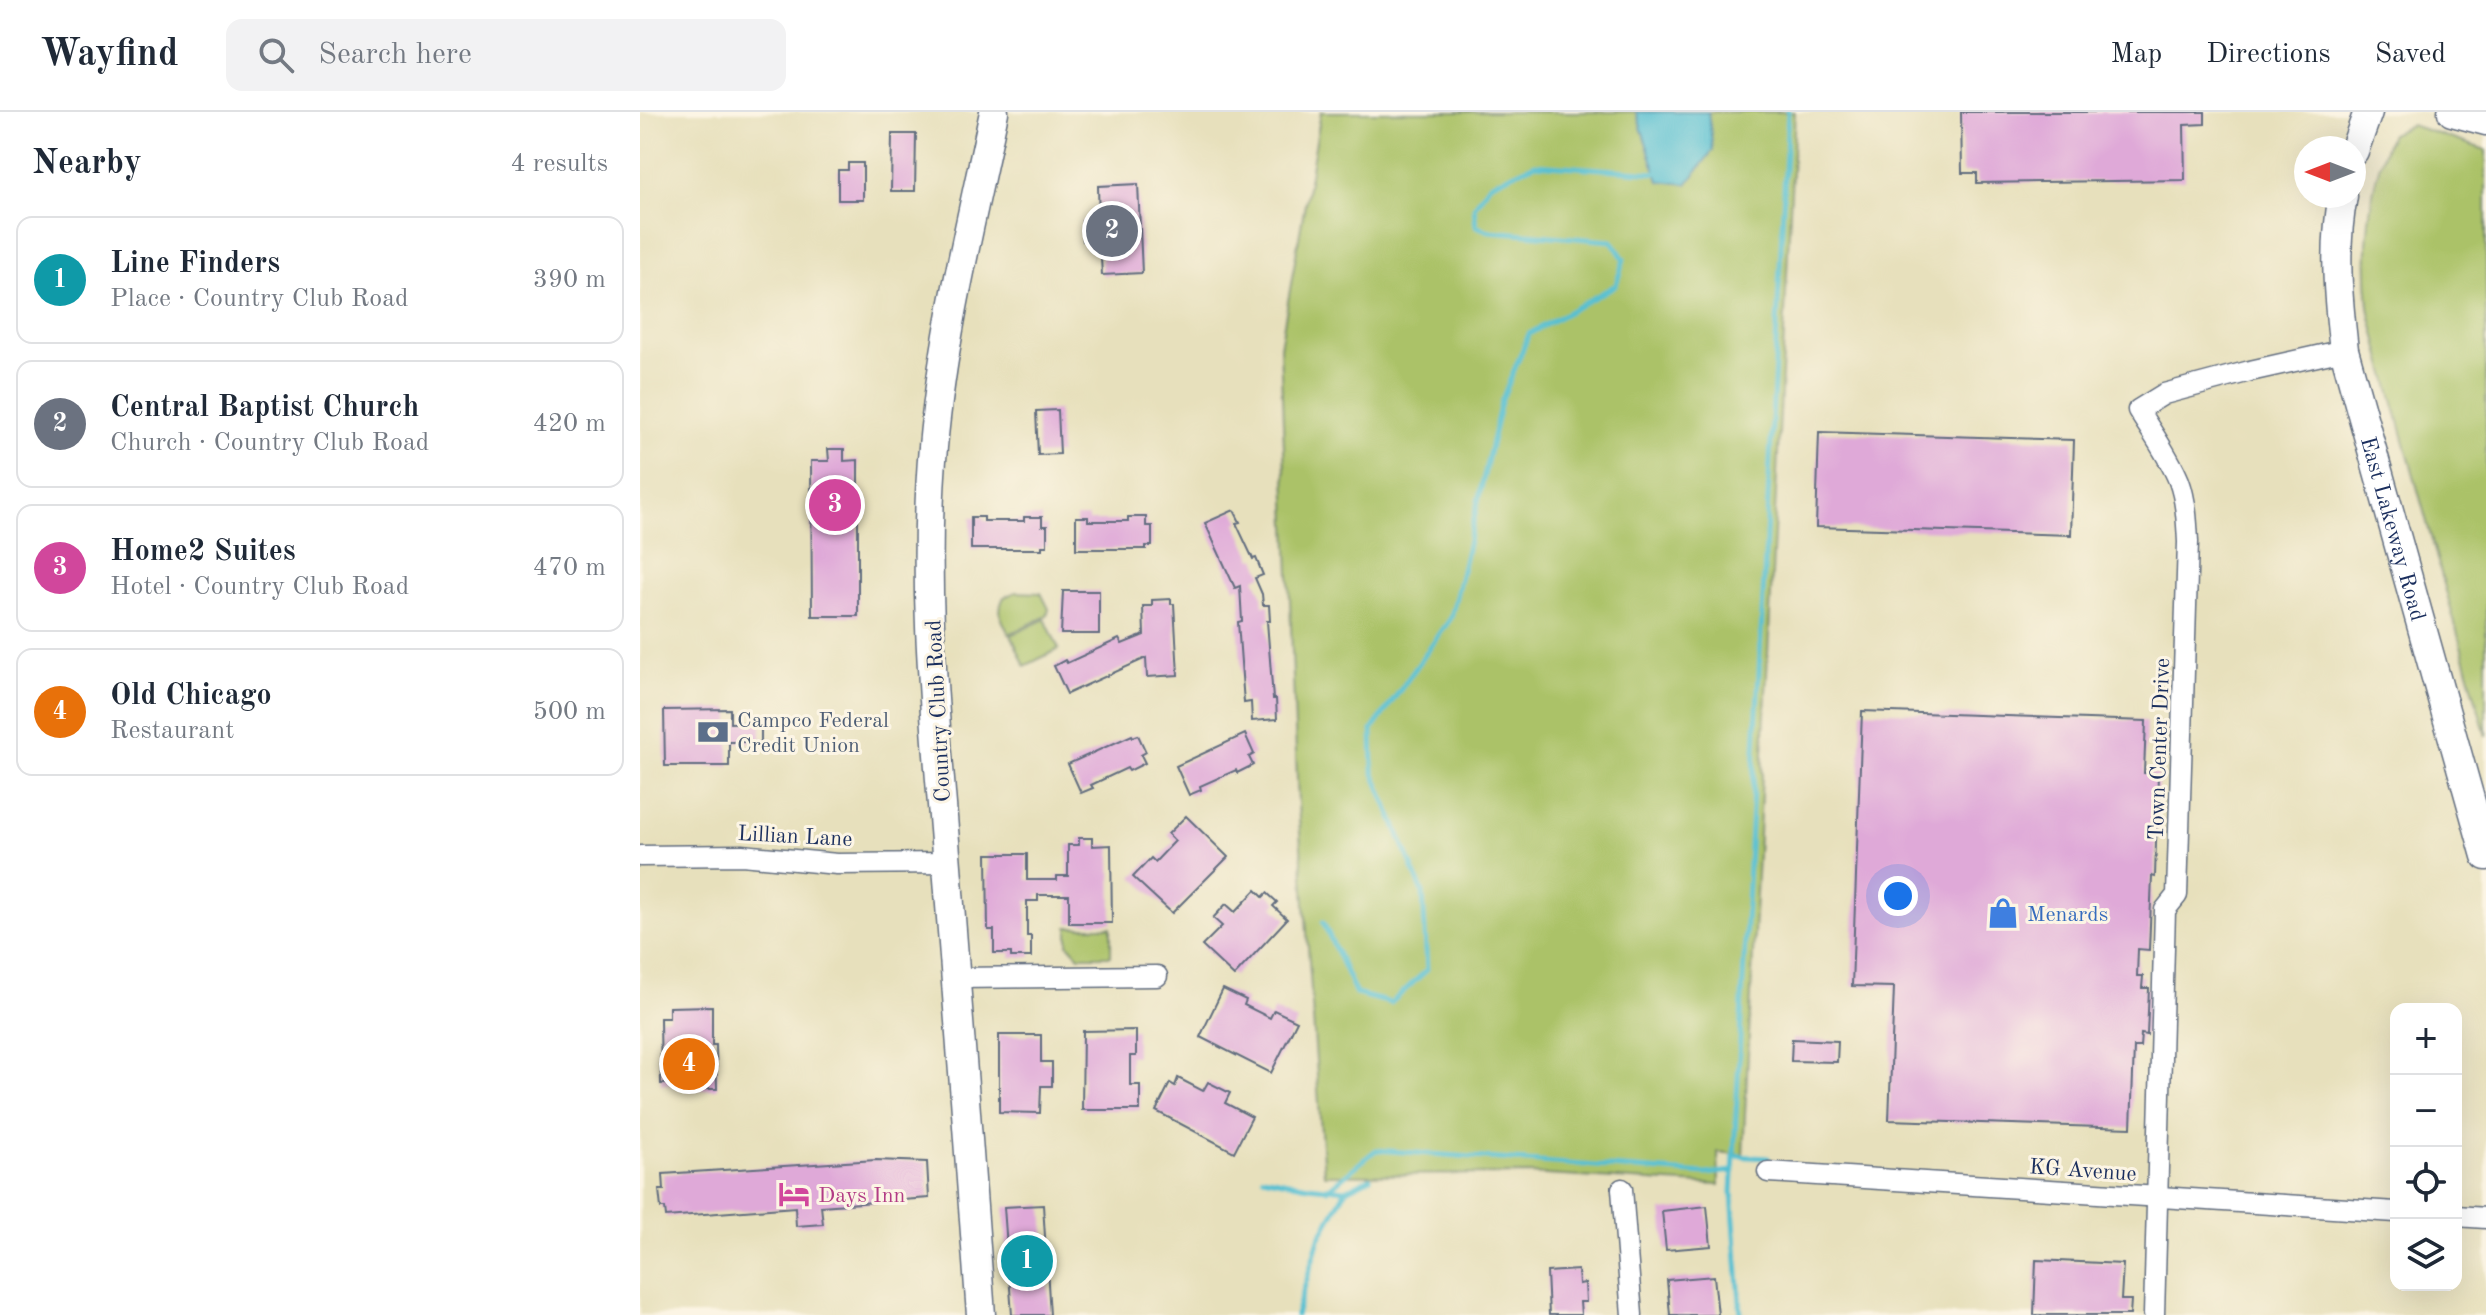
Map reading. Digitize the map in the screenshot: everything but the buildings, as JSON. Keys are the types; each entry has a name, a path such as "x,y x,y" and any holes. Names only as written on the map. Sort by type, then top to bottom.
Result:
{"street":[{"name":"Country Club Road","path":"981,1315 934,714 929,583 932,459 942,370 994,112"},
{"path":"2359,136 2368,112"},
{"path":"2452,112 2486,121"},
{"name":"East Lakeway Road","path":"2340,208 2338,293 2344,350 2486,856"},
{"name":"Town Center Drive","path":"2154,1315 2165,910 2177,895 2188,542 2187,511 2179,481 2138,410 2164,394 2344,350"},
{"name":"Lillian Lane","path":"640,856 742,855 837,864 947,863"},
{"path":"956,978 1157,976"},
{"name":"KG Avenue","path":"1768,1172 2390,1212"},
{"path":"1622,1189 1632,1315"},
{"path":"2462,1216 2486,1218"}],"green space":[{"path":"1321,112 1795,112 1743,1155 1718,1152 1719,1185 1528,1174 1324,1175 1298,804 1280,347"},
{"path":"2411,125 2486,150 2486,736 2369,306 2367,241 2372,196 2391,134"},
{"path":"1016,592 1041,593 1049,609 1047,616 1009,634 1000,607 1004,597"},
{"path":"1045,619 1059,649 1025,666 1011,635"},
{"path":"1068,927 1111,927 1111,956 1079,956 1068,944"}],"water":[{"path":"1636,112 1708,112 1713,150 1687,184 1659,181"}],"waterway":[{"path":"1741,1315 1732,1193 1788,112"},
{"path":"1323,922 1356,994 1391,1003 1427,970 1423,893 1373,771 1372,730 1451,618 1501,402 1529,334 1616,285 1624,259 1612,241 1489,231 1476,226 1474,207 1490,184 1535,164 1656,173"},
{"path":"1328,1189 1376,1150 1706,1174 1734,1171"},
{"path":"1734,1156 1768,1158"},
{"path":"1263,1177 1346,1190 1319,1239 1296,1315"},
{"path":"1346,1190 1370,1178"}],"place":[{"name":"Central Baptist Church","path":"1112,231"},
{"name":"Home2 Suites","path":"835,505"},
{"name":"Campco Federal Credit Union","path":"713,732"},
{"name":"Menards","path":"2003,913"},
{"name":"Old Chicago","path":"689,1064"},
{"name":"Days Inn","path":"794,1194"},
{"name":"Line Finders","path":"1027,1261"}]}
